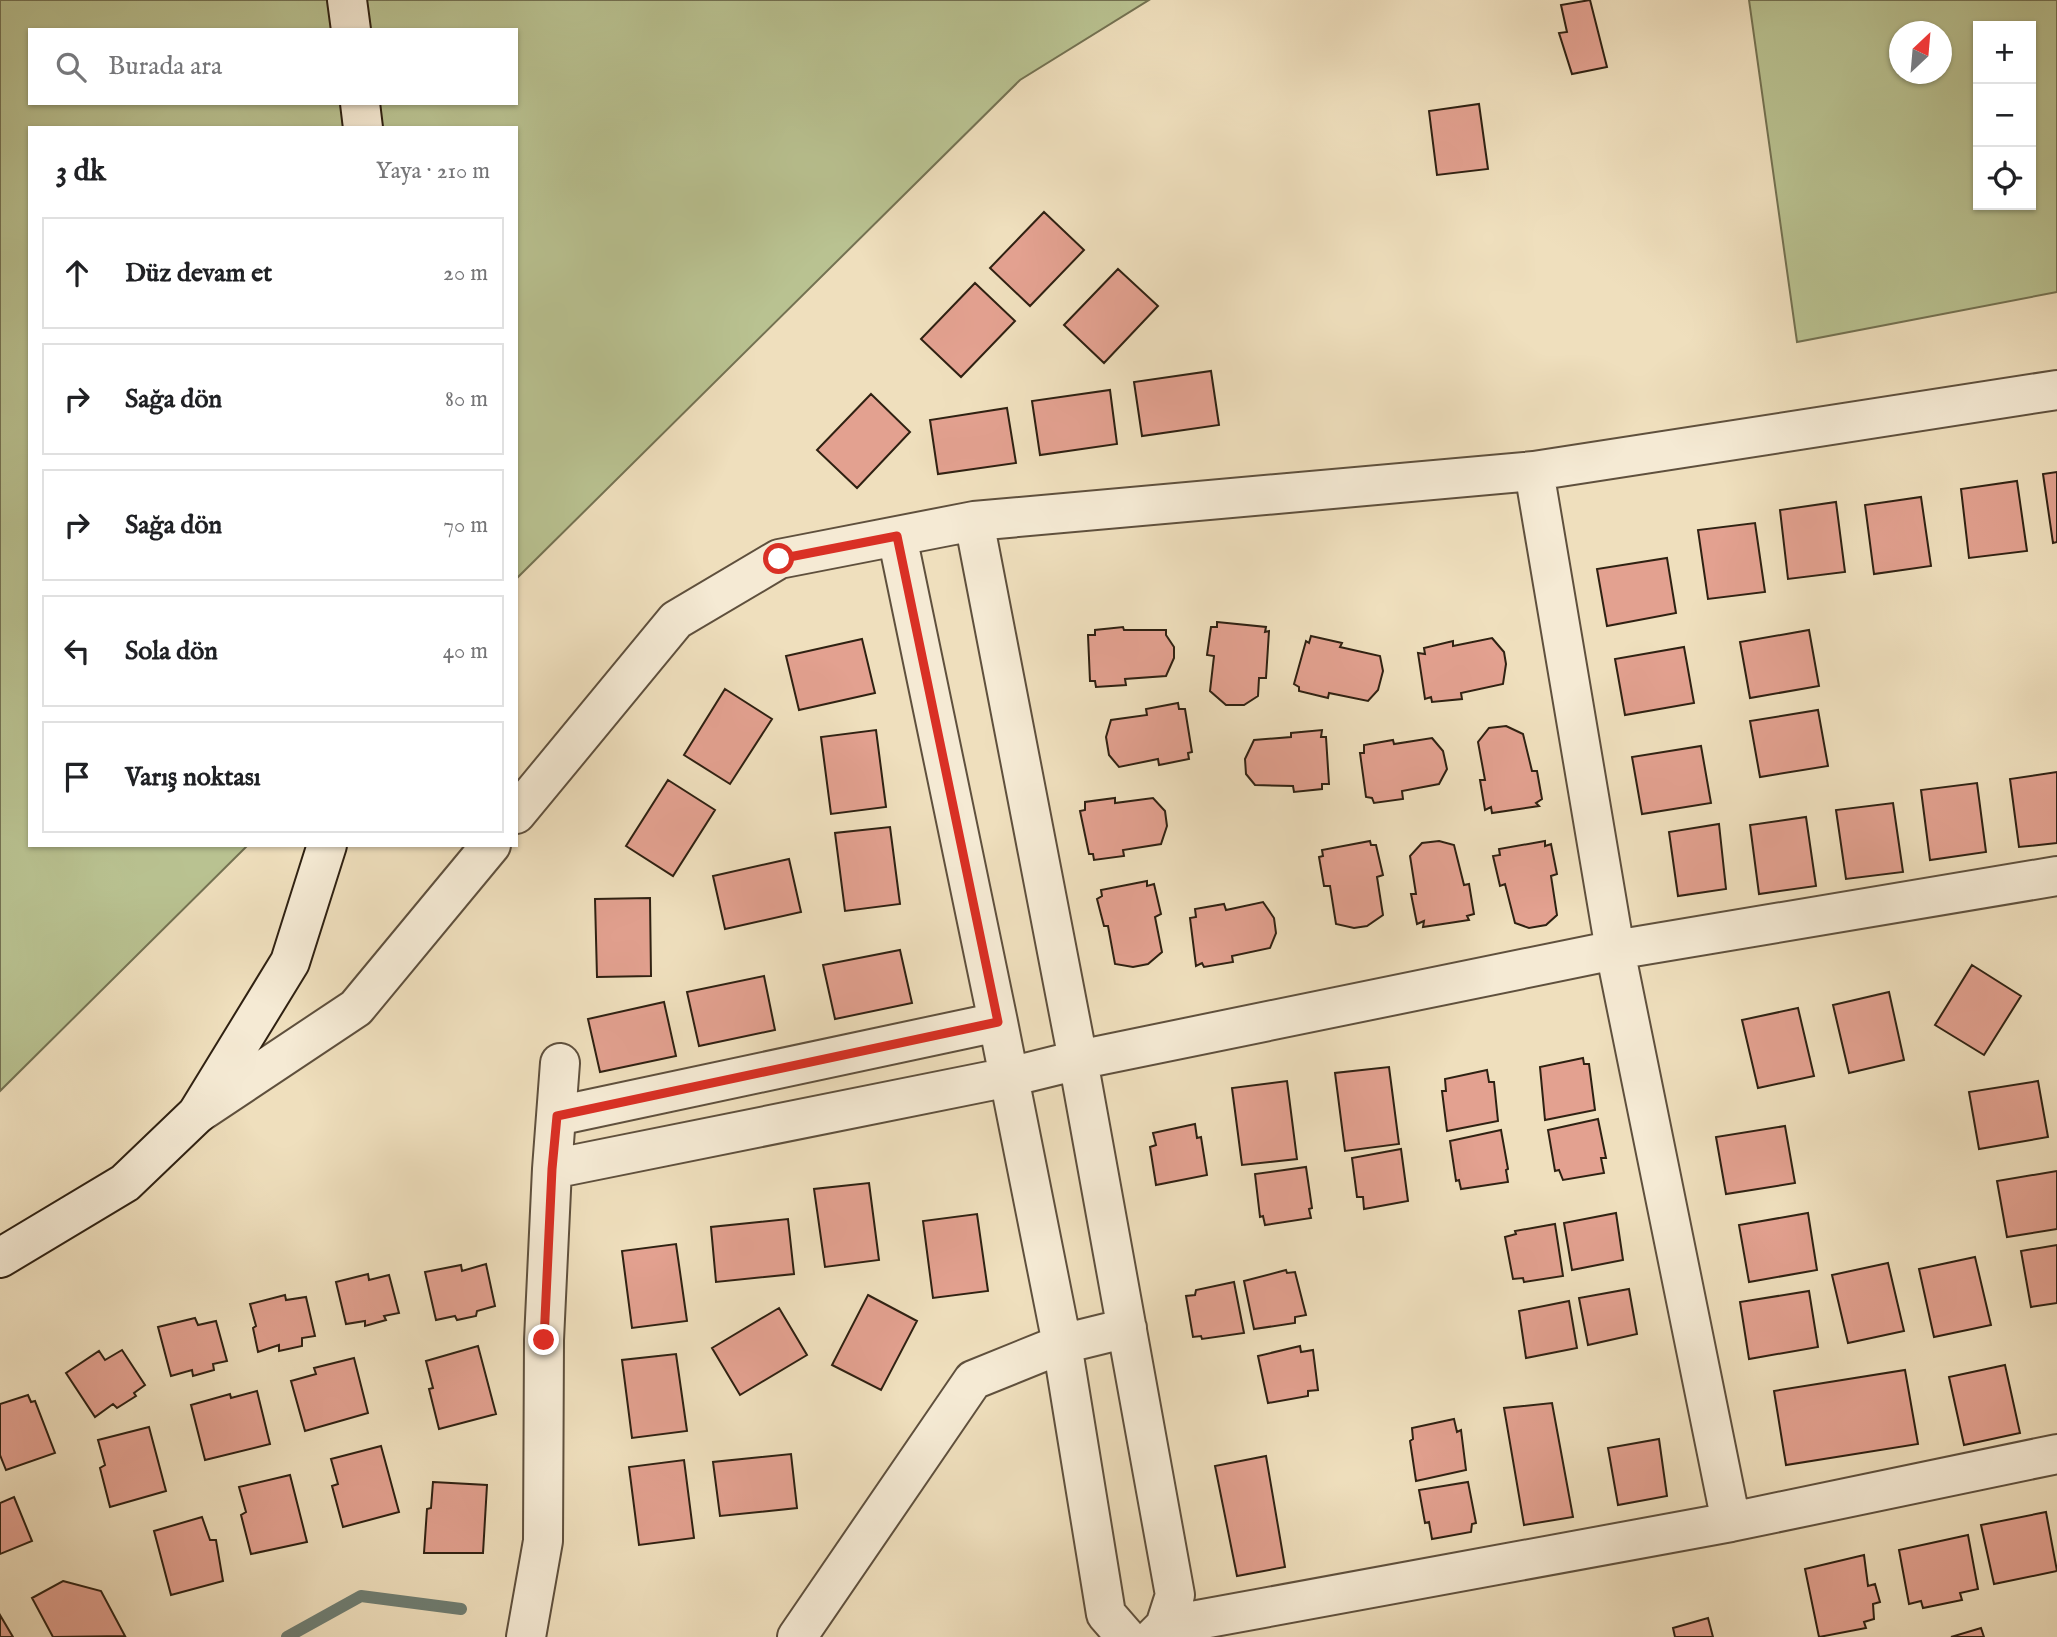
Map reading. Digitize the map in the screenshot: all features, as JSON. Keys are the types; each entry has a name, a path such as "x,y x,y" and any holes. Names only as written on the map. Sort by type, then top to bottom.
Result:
{"street":[{"path":"347,0 351,28"},
{"path":"360,105 363,126"},
{"path":"518,812 676,620 779,559 974,520 1534,471 2057,390"},
{"path":"1534,471 1615,950 1731,1522"},
{"path":"974,520 1078,1060 1175,1595 1159,1632"},
{"path":"897,536 1062,1343 1106,1615 1126,1637"},
{"path":"197,1114 290,962 326,847"},
{"path":"0,1258 125,1183 197,1114 356,1007 489,847"},
{"path":"552,1169 1009,1077 1078,1060 1615,950 2057,876"},
{"path":"557,1116 998,1022"},
{"path":"526,1637 543,1541 544,1340 560,1063"},
{"path":"797,1637 973,1380 1062,1343 1127,1328"},
{"path":"1159,1632 1731,1522 2057,1454"}],"green space":[{"path":"0,0 1149,0 1020,80 518,577 518,126 28,126 28,847 246,847 0,1091"},
{"path":"1749,0 2057,0 2057,292 1797,342"}],"building":[{"path":"1590,0 1607,67 1572,74 1559,33 1567,32 1561,5"},
{"path":"1479,104 1488,169 1437,175 1429,111"},
{"path":"1044,212 1084,250 1030,306 990,268"},
{"path":"1118,269 1158,306 1104,363 1064,325"},
{"path":"975,283 1015,321 961,377 921,339"},
{"path":"1211,371 1219,425 1142,436 1134,382"},
{"path":"1110,390 1117,444 1040,455 1032,401"},
{"path":"871,394 910,432 857,488 817,450"},
{"path":"1007,408 1016,463 938,474 930,420"},
{"path":"2057,472 2057,542 2053,543 2043,474"},
{"path":"2017,481 2027,551 1969,558 1961,489"},
{"path":"1921,497 1931,566 1874,574 1865,505"},
{"path":"1836,502 1845,572 1788,579 1780,510"},
{"path":"1755,523 1765,592 1708,599 1698,530"},
{"path":"1667,558 1676,613 1607,626 1597,569"},
{"path":"1217,622 1266,627 1265,632 1269,631 1266,678 1259,678 1258,696 1244,705 1226,705 1210,691 1214,656 1207,655 1211,627 1217,627"},
{"path":"1123,627 1124,630 1166,630 1166,635 1174,647 1174,658 1166,676 1125,679 1126,685 1096,687 1095,681 1090,681 1088,635 1095,635 1095,630"},
{"path":"1809,630 1819,686 1750,698 1740,642"},
{"path":"1311,636 1342,643 1340,647 1380,656 1383,671 1378,690 1368,701 1329,693 1328,698 1299,691 1299,687 1294,684 1306,641 1309,643"},
{"path":"1492,638 1504,652 1506,664 1503,684 1461,693 1462,699 1432,702 1431,697 1425,699 1418,653 1425,654 1424,648 1453,641 1453,646"},
{"path":"862,639 875,693 799,710 786,656"},
{"path":"1684,647 1694,703 1625,715 1615,659"},
{"path":"725,689 772,719 730,784 684,755"},
{"path":"1178,703 1179,709 1185,709 1192,752 1188,753 1189,759 1159,765 1158,759 1119,767 1109,755 1106,737 1111,720 1147,715 1146,709"},
{"path":"1818,710 1828,766 1760,777 1750,721"},
{"path":"1506,726 1523,734 1532,771 1537,771 1542,799 1536,803 1539,806 1492,813 1491,807 1485,810 1480,780 1485,780 1478,742 1489,728"},
{"path":"876,730 886,807 831,814 821,737"},
{"path":"1322,730 1321,737 1326,737 1329,784 1322,784 1322,789 1294,792 1293,786 1255,785 1246,774 1245,759 1254,740 1291,737 1291,733"},
{"path":"1432,738 1443,751 1447,769 1439,784 1402,791 1403,799 1374,803 1372,798 1366,797 1360,753 1364,753 1364,745"},
{"path":"1701,746 1711,803 1642,814 1632,757"},
{"path":"2057,772 2057,843 2019,847 2010,779"},
{"path":"668,780 715,810 673,876 626,846"},
{"path":"1977,783 1986,852 1930,860 1921,790"},
{"path":"1115,798 1115,803 1153,798 1165,811 1167,826 1161,844 1123,850 1124,856 1094,860 1093,854 1089,854 1080,811 1085,810 1085,802"},
{"path":"1893,803 1903,872 1846,879 1836,810"},
{"path":"1806,817 1816,886 1759,894 1750,825"},
{"path":"1719,824 1726,889 1678,896 1669,832"},
{"path":"890,827 900,904 845,911 835,833"},
{"path":"1370,841 1371,845 1376,845 1383,875 1377,877 1383,915 1367,926 1354,928 1336,924 1330,886 1324,886 1319,857 1323,856 1322,850"},
{"path":"1439,841 1454,845 1464,885 1469,884 1474,914 1467,916 1469,920 1423,927 1424,921 1417,924 1411,894 1416,894 1410,856 1422,843"},
{"path":"1545,841 1545,846 1551,844 1557,874 1551,876 1557,915 1546,925 1529,928 1515,923 1505,884 1500,886 1493,856 1500,855 1499,849"},
{"path":"789,859 801,912 725,929 713,876"},
{"path":"1147,881 1147,886 1154,884 1161,914 1155,917 1162,952 1148,964 1133,967 1115,964 1108,926 1104,926 1097,899 1102,896 1101,890"},
{"path":"650,898 651,976 597,977 595,899"},
{"path":"1263,902 1274,918 1276,933 1270,948 1232,956 1233,962 1204,967 1202,963 1196,966 1190,918 1196,917 1195,909 1224,904 1226,910"},
{"path":"900,950 912,1003 835,1019 823,965"},
{"path":"1972,965 2021,996 1984,1055 1935,1025"},
{"path":"764,976 775,1030 699,1046 687,992"},
{"path":"1889,992 1904,1060 1849,1073 1833,1005"},
{"path":"664,1002 676,1056 600,1072 588,1019"},
{"path":"1798,1008 1814,1076 1758,1088 1742,1020"},
{"path":"1583,1058 1584,1064 1589,1064 1595,1110 1545,1120 1540,1067"},
{"path":"1389,1067 1399,1144 1345,1151 1335,1073"},
{"path":"1487,1070 1489,1082 1494,1082 1498,1121 1447,1131 1442,1091 1446,1091 1445,1079"},
{"path":"1287,1081 1297,1159 1242,1165 1232,1088"},
{"path":"2038,1081 2048,1137 1979,1149 1969,1092"},
{"path":"1598,1119 1606,1158 1601,1158 1604,1173 1563,1180 1559,1170 1555,1171 1548,1130"},
{"path":"1195,1124 1197,1138 1201,1137 1207,1175 1156,1185 1150,1147 1156,1145 1153,1133"},
{"path":"1785,1126 1795,1183 1726,1194 1716,1137"},
{"path":"1501,1130 1508,1182 1461,1189 1459,1180 1456,1181 1450,1141"},
{"path":"1401,1149 1408,1201 1364,1209 1363,1197 1357,1197 1352,1158"},
{"path":"1306,1167 1311,1218 1265,1225 1263,1216 1260,1217 1255,1174"},
{"path":"2057,1171 2057,1229 2007,1237 1997,1181"},
{"path":"869,1183 879,1260 825,1267 814,1189"},
{"path":"1616,1213 1623,1260 1572,1270 1564,1223"},
{"path":"1808,1213 1817,1270 1749,1282 1739,1225"},
{"path":"977,1214 988,1291 933,1298 923,1221"},
{"path":"788,1219 794,1274 716,1282 711,1227"},
{"path":"1555,1224 1563,1276 1524,1282 1523,1278 1513,1279 1505,1237 1516,1234 1515,1231"},
{"path":"676,1244 687,1321 632,1328 622,1251"},
{"path":"2057,1245 2057,1303 2031,1307 2021,1251"},
{"path":"1975,1257 1991,1325 1934,1337 1919,1269"},
{"path":"1888,1263 1904,1331 1848,1343 1832,1275"},
{"path":"486,1264 495,1306 477,1311 476,1316 436,1320 425,1272 461,1265 462,1271"},
{"path":"1286,1270 1287,1273 1295,1272 1306,1315 1295,1317 1295,1323 1254,1329 1244,1281"},
{"path":"368,1274 369,1280 389,1275 399,1313 384,1316 386,1320 365,1326 365,1321 346,1324 336,1282"},
{"path":"1234,1282 1244,1333 1202,1339 1201,1336 1193,1337 1186,1296 1195,1295 1196,1290"},
{"path":"1629,1289 1637,1334 1588,1345 1579,1298"},
{"path":"1809,1291 1818,1347 1749,1359 1740,1302"},
{"path":"285,1295 286,1300 306,1297 315,1336 302,1338 302,1346 279,1351 279,1345 258,1352 253,1328 256,1326 250,1304"},
{"path":"868,1295 917,1321 881,1390 832,1365"},
{"path":"1569,1301 1577,1348 1526,1358 1519,1311"},
{"path":"779,1308 807,1355 740,1395 712,1348"},
{"path":"195,1318 198,1325 216,1321 227,1361 213,1364 214,1370 193,1376 192,1370 171,1376 158,1327"},
{"path":"478,1346 496,1414 439,1429 429,1389 433,1388 426,1361"},
{"path":"1300,1346 1301,1352 1313,1350 1318,1390 1308,1391 1308,1396 1268,1403 1258,1356"},
{"path":"122,1350 145,1385 134,1393 136,1396 117,1408 113,1404 95,1417 66,1373 99,1351 105,1360"},
{"path":"676,1354 687,1431 632,1438 622,1360"},
{"path":"354,1358 368,1413 305,1431 291,1381 316,1374 314,1368"},
{"path":"2005,1365 2020,1433 1964,1445 1949,1377"},
{"path":"1905,1370 1918,1444 1786,1465 1774,1391"},
{"path":"257,1391 270,1444 205,1460 191,1405 230,1394 231,1398"},
{"path":"28,1395 31,1402 35,1401 55,1453 6,1470 0,1455 0,1404"},
{"path":"1552,1403 1573,1517 1524,1525 1504,1408"},
{"path":"1454,1419 1457,1432 1461,1430 1466,1470 1416,1481 1410,1441 1413,1439 1412,1428"},
{"path":"149,1427 166,1491 110,1507 100,1468 105,1465 98,1440"},
{"path":"1659,1439 1667,1496 1618,1505 1608,1448"},
{"path":"381,1446 399,1512 343,1527 332,1486 338,1484 331,1459"},
{"path":"791,1454 797,1508 720,1516 713,1462"},
{"path":"1266,1456 1285,1567 1237,1576 1215,1466"},
{"path":"684,1460 694,1538 639,1545 629,1467"},
{"path":"290,1475 307,1542 251,1554 241,1515 246,1512 239,1487"},
{"path":"433,1482 487,1485 483,1553 424,1553 427,1509 431,1508"},
{"path":"1468,1482 1476,1523 1472,1524 1471,1532 1432,1539 1429,1522 1425,1523 1419,1490"},
{"path":"14,1497 32,1541 0,1554 0,1503"},
{"path":"2046,1512 2057,1571 1994,1584 1981,1525"},
{"path":"202,1517 210,1540 216,1540 223,1581 171,1595 154,1531"},
{"path":"1968,1535 1978,1589 1960,1593 1962,1600 1923,1608 1921,1601 1909,1604 1899,1550"},
{"path":"1864,1555 1868,1586 1875,1584 1880,1602 1873,1604 1874,1619 1864,1622 1866,1628 1819,1637 1805,1569"},
{"path":"63,1581 101,1591 125,1636 53,1637 32,1598"},
{"path":"0,1615 13,1637 0,1637"},
{"path":"1708,1618 1713,1637 1675,1637 1673,1628"},
{"path":"1981,1628 1984,1637 1951,1637"}],"waterway":[{"path":"287,1637 361,1596 461,1609"}],"route":[{"path":"544,1340 557,1116 998,1022 897,536 779,559"}]}
